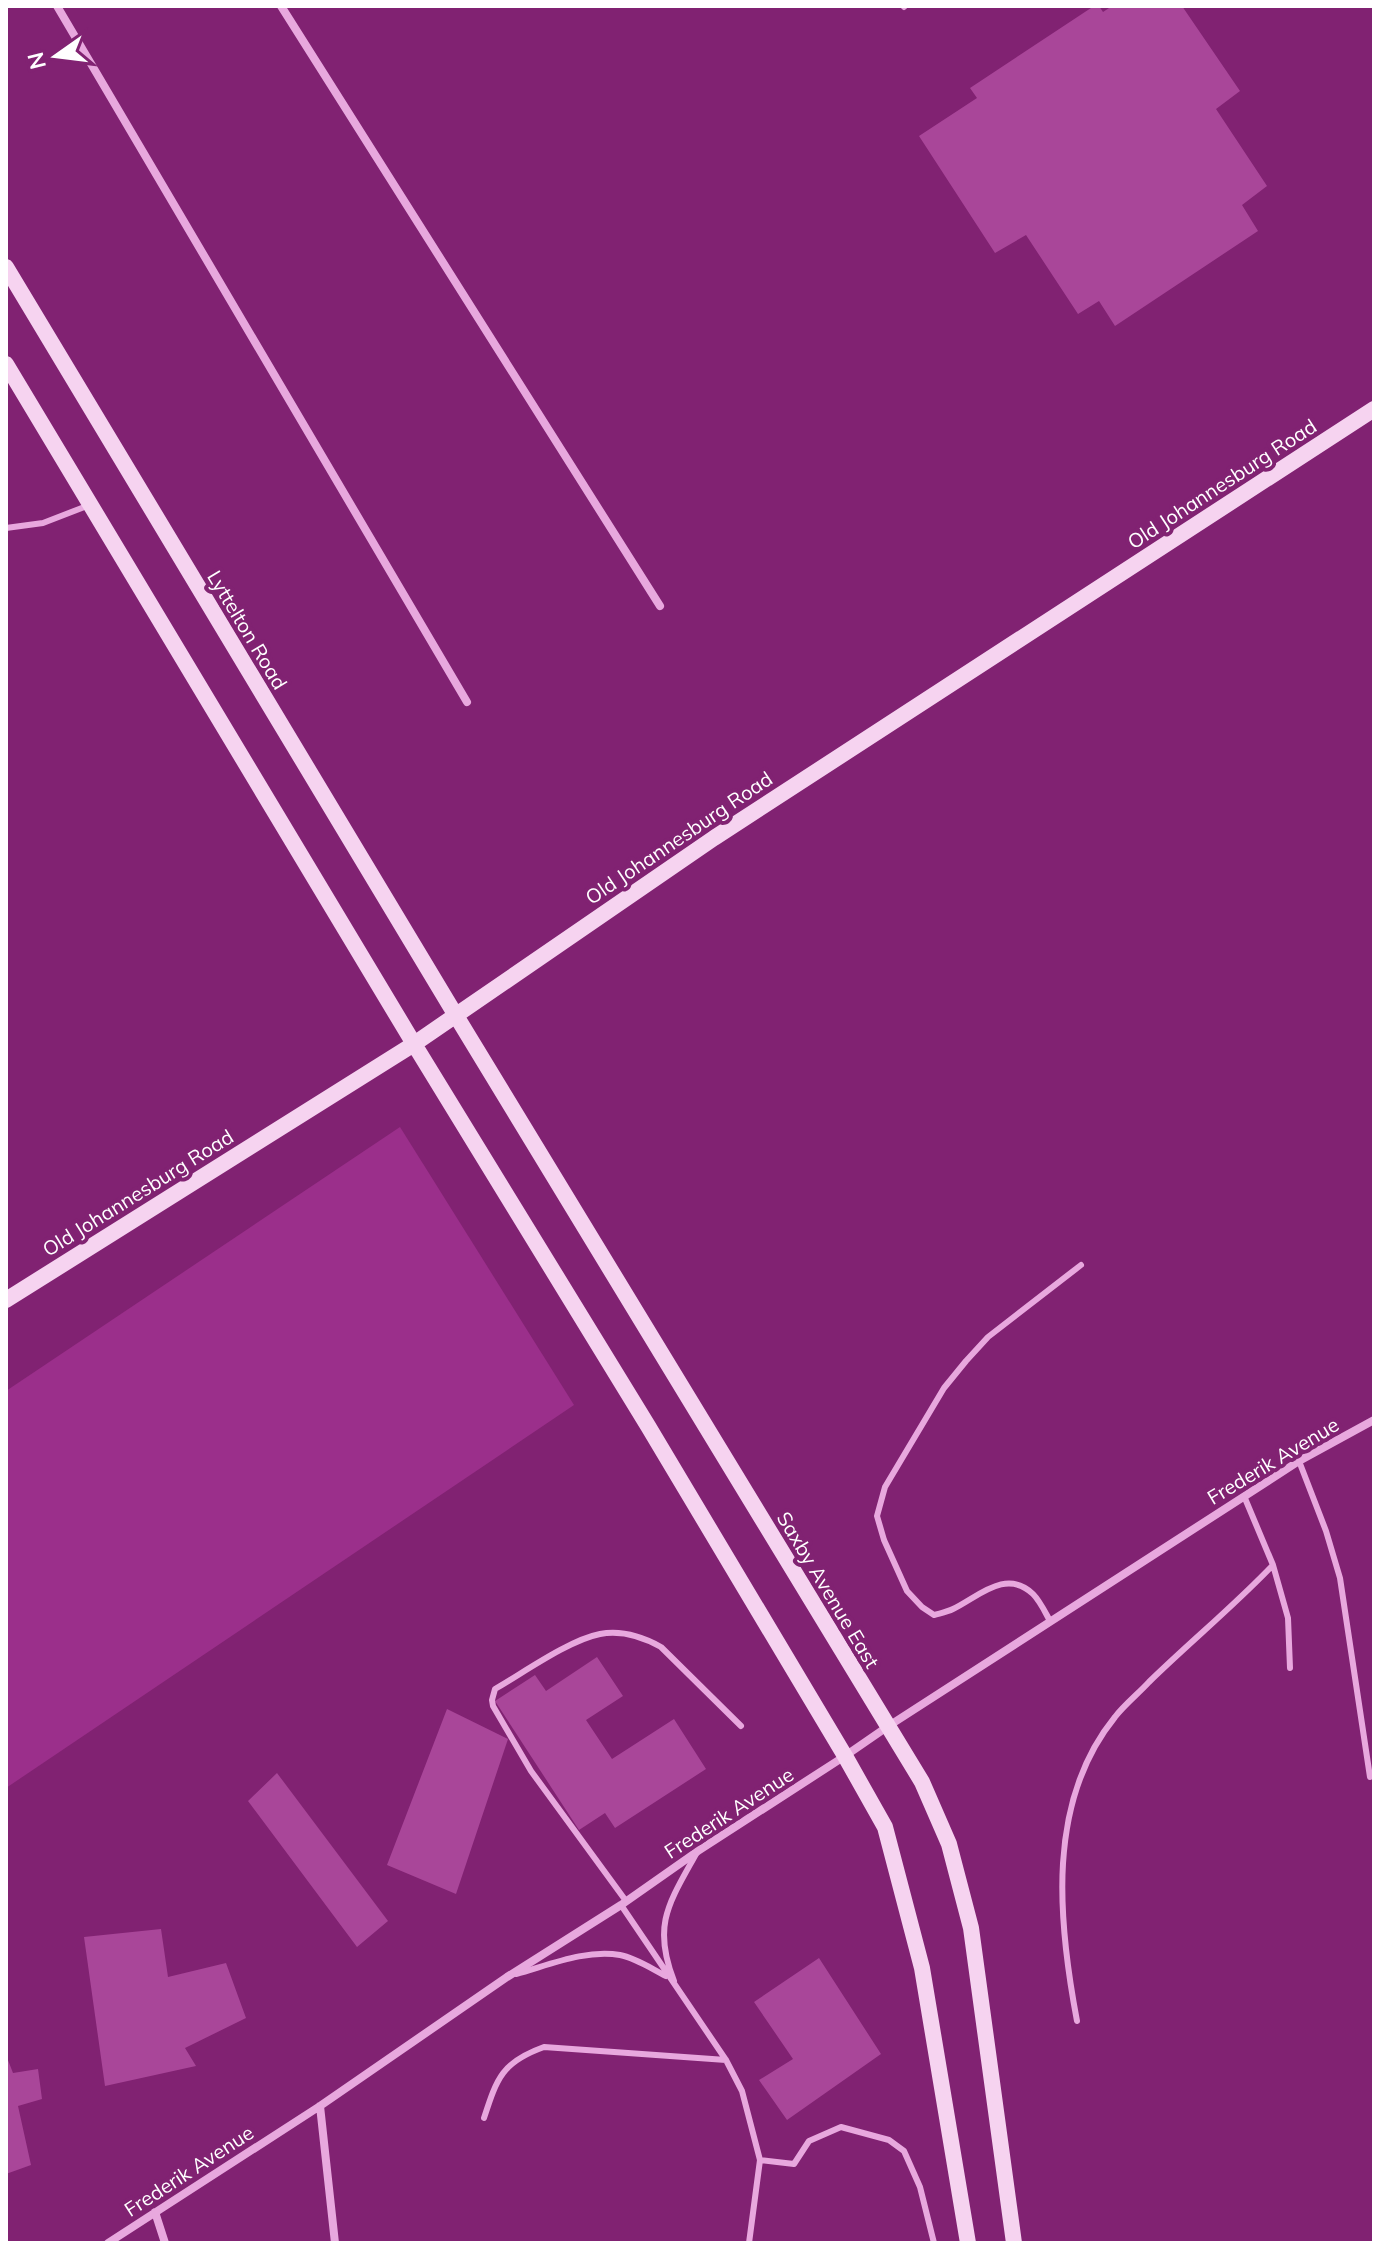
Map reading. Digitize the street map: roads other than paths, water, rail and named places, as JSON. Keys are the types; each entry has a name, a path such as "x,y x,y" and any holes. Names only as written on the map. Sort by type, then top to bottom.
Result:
{"main road":[{"name":"Lyttelton Road","path":"6,267 455,1014"},
{"path":"6,364 414,1044 648,1426 885,1827 922,1968 968,2243"},
{"name":"Old Johannesburg Road","path":"6,1300 414,1044 739,821 1374,409"},
{"name":"Saxby Avenue East","path":"455,1014 922,1782 949,1844 971,1928 1014,2243"}],"street":[{"path":"57,6 467,702"},
{"path":"281,6 660,606"},
{"name":"Frederik Avenue","path":"108,2243 320,2106 507,1977 1050,1621 1299,1461 1374,1420"},
{"path":"320,2106 335,2243"},
{"path":"155,2212 165,2243"}],"lane":[{"path":"6,528 43,523 91,505"},
{"path":"1050,1621 1033,1595 1015,1583 1002,1583 950,1611 934,1615 907,1591 884,1540 877,1516 885,1487 944,1388 988,1337 1081,1265"},
{"path":"1299,1461 1340,1578 1370,1777"},
{"path":"1244,1496 1273,1565 1288,1618 1290,1668"},
{"path":"1077,2021 1068,1973 1062,1910 1063,1850 1072,1798 1089,1756 1115,1717 1273,1565"},
{"path":"741,1726 661,1647 626,1634 601,1634 572,1645 495,1689 492,1700 531,1771 610,1877 669,1978 726,2060 742,2091 760,2160 749,2243"},
{"path":"678,1989 665,1959 665,1916 677,1887 698,1851"},
{"path":"507,1977 580,1956 603,1954 622,1955 669,1978"},
{"path":"484,2118 495,2085 510,2064 544,2047 726,2060"},
{"path":"760,2160 794,2164 809,2141 841,2127 889,2140 904,2151 920,2187 934,2243"}]}
